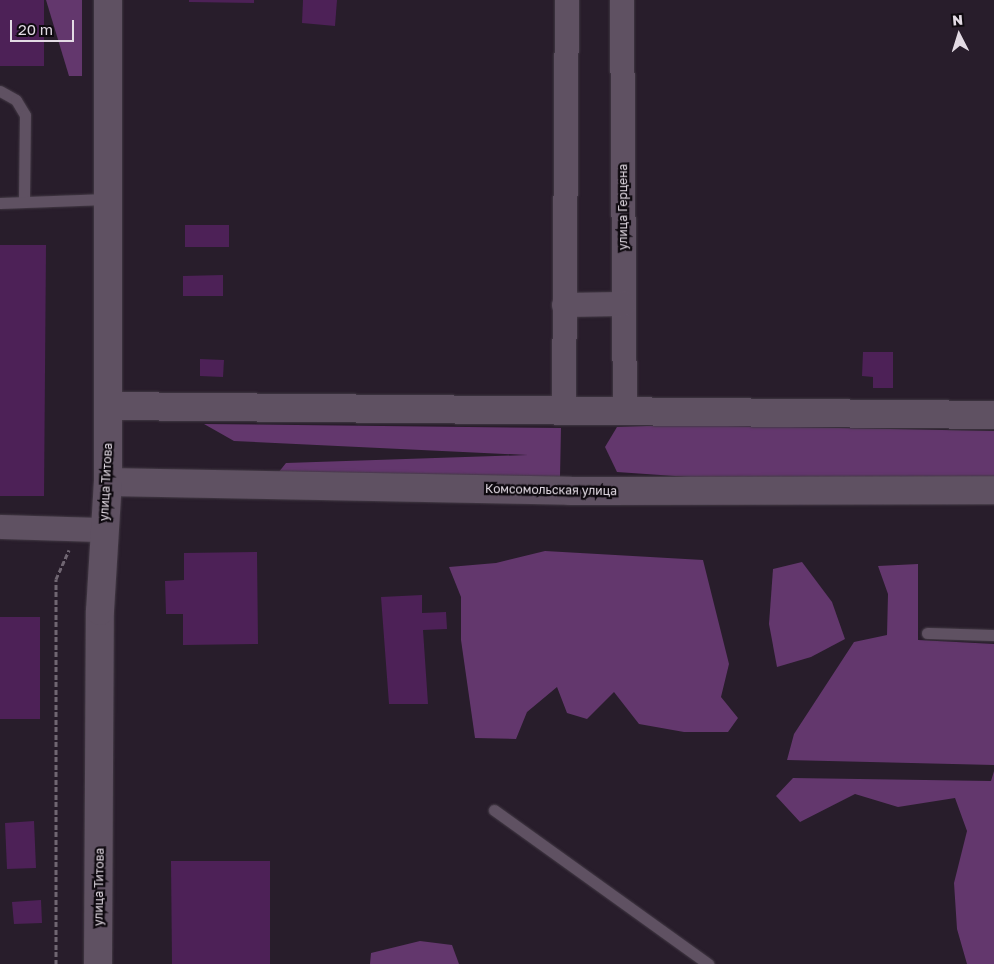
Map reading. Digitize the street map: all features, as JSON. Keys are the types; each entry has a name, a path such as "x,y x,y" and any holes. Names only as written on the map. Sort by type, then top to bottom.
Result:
{"street":[{"name":"улица Титова","path":"98,964 104,530 108,482 106,199 108,0"},
{"path":"564,413 567,0"},
{"name":"улица Герцена","path":"622,0 625,413"},
{"path":"564,304 623,304"},
{"path":"108,406 564,413 994,415"},
{"name":"Комсомольская улица","path":"108,482 570,491 994,490"},
{"path":"0,527 104,530"}],"lane":[{"path":"0,91 16,100 25,115 24,202"},
{"path":"0,203 106,199"},
{"path":"927,633 994,635"},
{"path":"494,810 708,964"}],"path":[{"path":"56,964 56,579 77,530"}],"shaded area":[{"path":"46,0 82,0 82,76 69,76"},
{"path":"204,424 561,428 560,477 274,478 286,463 528,455 234,441"},
{"path":"676,425 994,431 994,478 761,482 617,472 605,447 617,427"},
{"path":"545,551 703,560 729,664 721,697 738,718 728,732 684,732 639,724 614,692 587,719 567,713 557,687 527,712 516,739 475,738 461,640 461,597 449,567 496,563"},
{"path":"802,562 832,602 845,639 811,657 777,667 769,624 773,569"},
{"path":"918,564 918,640 994,644 994,765 787,760 794,734 854,642 887,635 888,594 878,566"},
{"path":"994,771 994,964 967,964 957,929 954,883 967,831 955,798 898,807 855,794 800,822 776,796 793,778 991,781"},
{"path":"420,941 452,945 459,964 370,964 371,953"}],"building":[{"path":"0,0 44,0 44,66 0,66"},
{"path":"189,0 254,0 254,3 189,2"},
{"path":"303,0 337,0 335,26 302,23"},
{"path":"185,225 229,225 229,247 185,247"},
{"path":"0,245 46,245 44,496 0,496"},
{"path":"223,275 223,296 183,296 183,276"},
{"path":"863,352 893,352 893,388 873,388 873,377 862,376"},
{"path":"200,359 224,360 223,377 200,376"},
{"path":"257,552 258,644 183,645 183,614 166,614 165,581 184,580 184,553"},
{"path":"422,595 422,613 446,612 447,629 423,630 428,704 389,704 381,597"},
{"path":"0,617 40,617 40,719 0,719"},
{"path":"34,821 36,868 7,869 5,823"},
{"path":"171,861 270,861 270,964 172,964"},
{"path":"41,900 42,923 14,924 12,902"}]}
